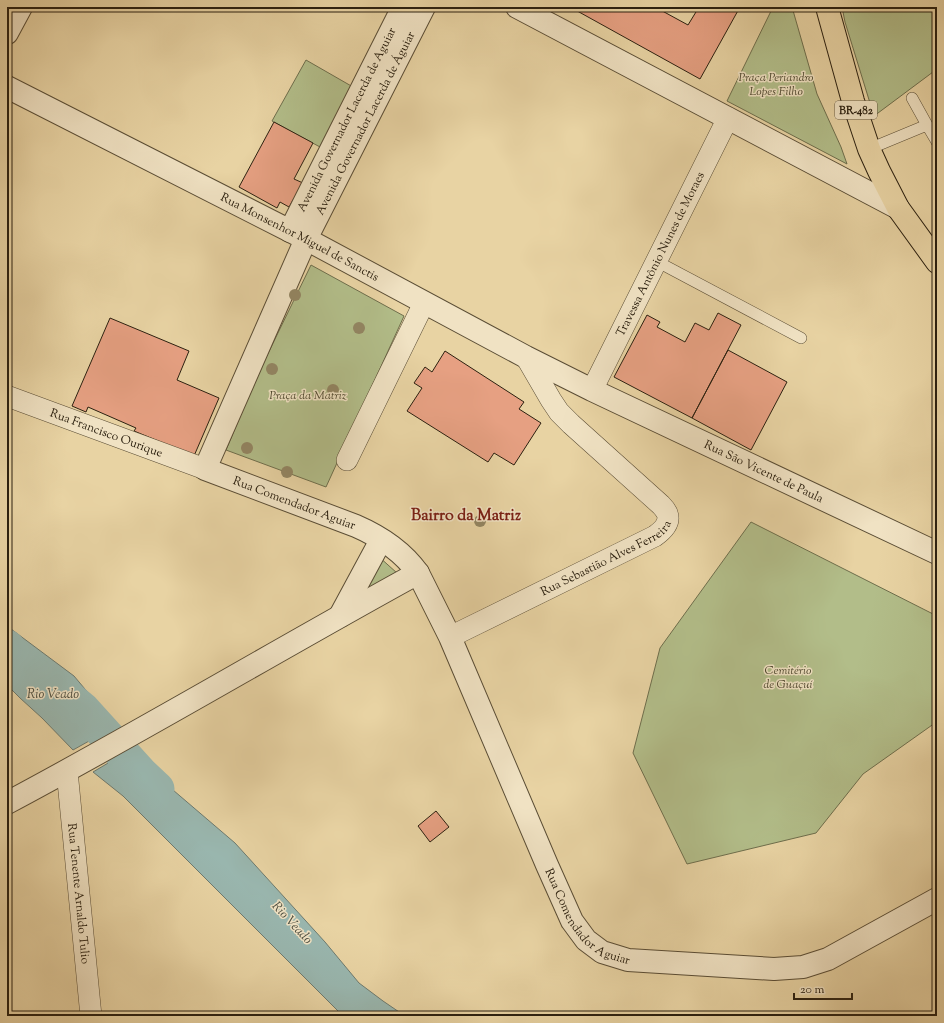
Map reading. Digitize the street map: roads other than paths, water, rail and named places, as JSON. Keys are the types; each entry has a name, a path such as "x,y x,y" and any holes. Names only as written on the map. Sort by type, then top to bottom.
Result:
{"highway":[{"name":"BR-482","path":"827,7 853,101 869,149 898,208 937,262"}],"street":[{"path":"7,33 21,7"},
{"name":"Avenida Governador Lacerda de Aguiar","path":"298,235 403,7"},
{"name":"Avenida Governador Lacerda de Águiar","path":"298,235 424,7"},
{"path":"517,7 898,208"},
{"name":"Rua Monsenhor Miguel de Sanctis","path":"7,86 298,235 526,357 592,390"},
{"name":"Travessa Antônio Nunes de Moraes","path":"592,390 728,118"},
{"path":"205,469 298,235"},
{"path":"347,460 424,302"},
{"name":"Rua Sebastião Alves Ferreira","path":"450,637 655,536 663,530 668,522 667,514 661,505 559,412 526,357"},
{"name":"Rua São Vicente de Paula","path":"592,390 937,553"},
{"name":"Rua Francisco Ourique","path":"7,396 205,469"},
{"name":"Rua Comendador Aguiar","path":"205,469 356,526 381,540 406,558 413,565 418,572 450,637 572,921 586,940 602,952 628,960 774,969 803,967 828,959 937,899"},
{"path":"340,616 381,540"},
{"path":"7,802 75,766 418,572"},
{"name":"Rua Tenente Arnaldo Tulio","path":"75,766 91,1016"}],"lane":[{"path":"912,98 937,142"},
{"path":"869,149 927,125"},
{"path":"656,261 801,338"}],"water":[{"name":"Rio Veado","path":"7,626 74,676 114,727 73,750 7,685"},
{"path":"135,747 146,771 173,790 235,843 325,942 359,983 405,1016 343,1016 123,796 93,772"}],"waterway":[{"name":"Rio Veado","path":"7,647 43,683 65,695 83,710 141,774 157,789"}],"district":[{"name":"Bairro da Matriz","path":"466,514"}],"park label":[{"name":"Praça Periandro Lopes Filho","path":"776,84"},
{"name":"Praça da Matriz","path":"308,395"},
{"name":"Cemitério de Guaçuí","path":"788,677"}]}
